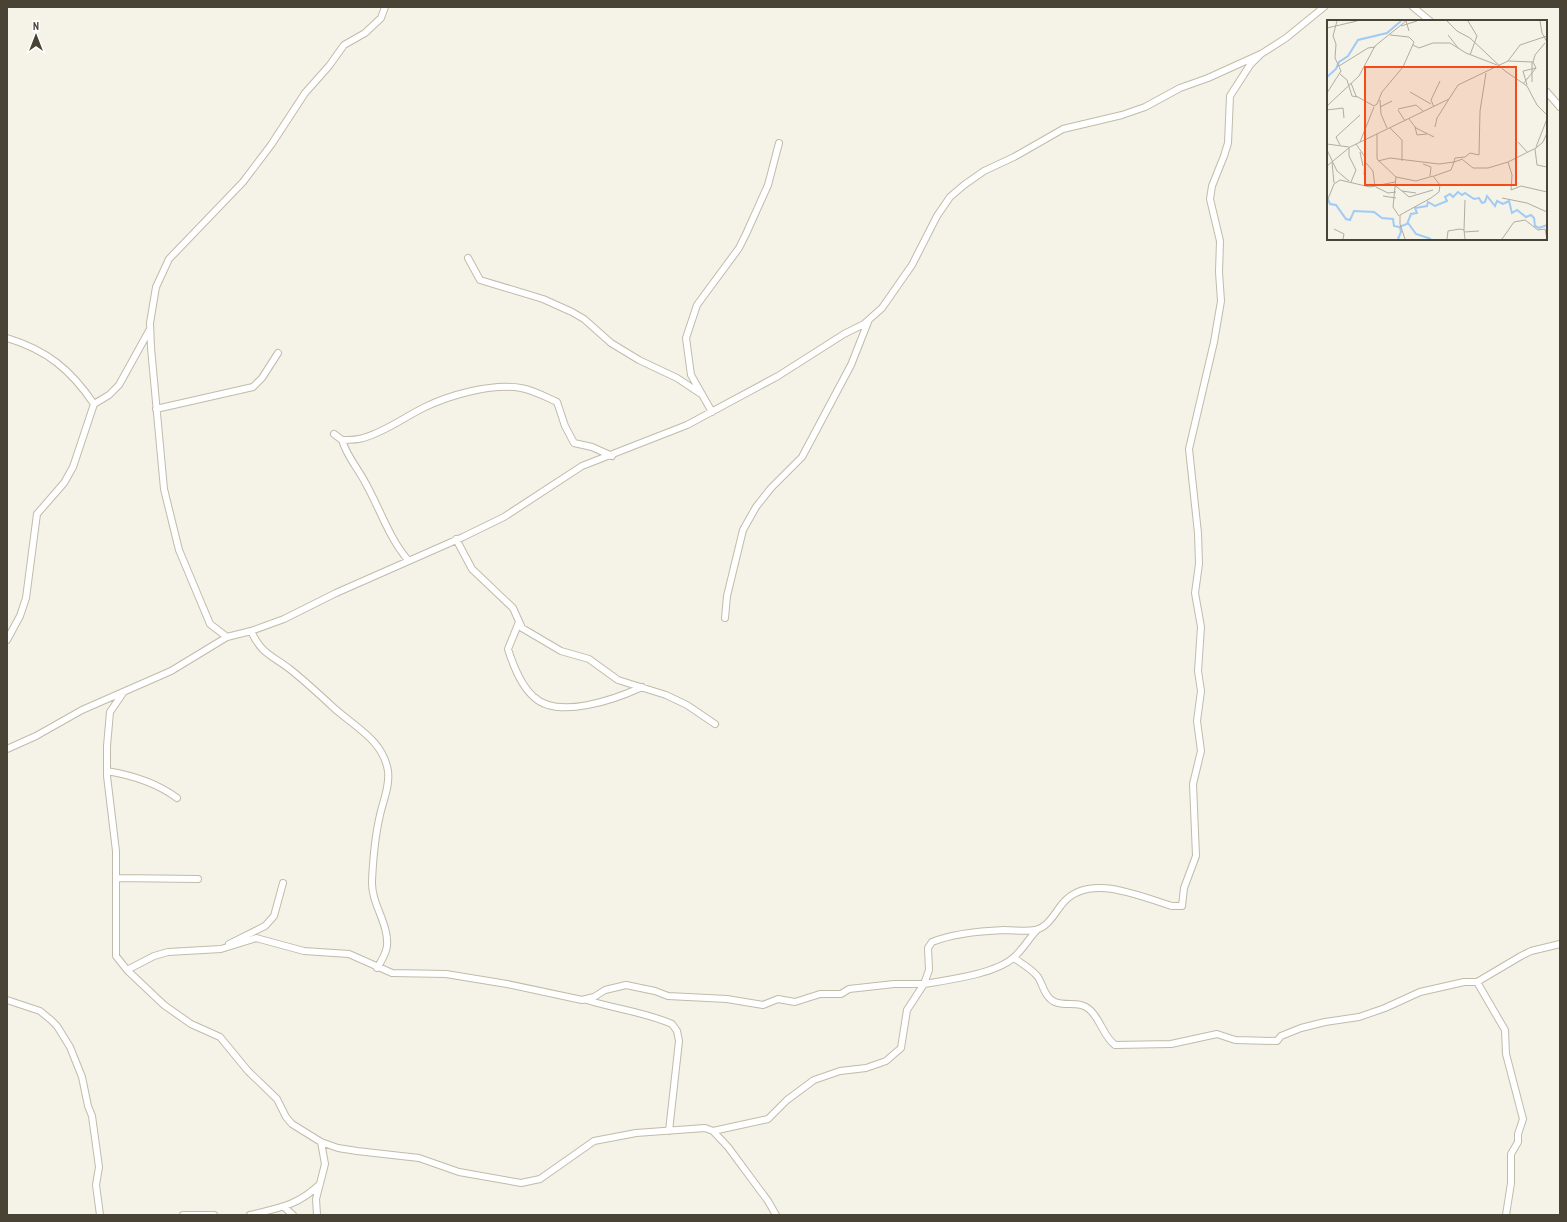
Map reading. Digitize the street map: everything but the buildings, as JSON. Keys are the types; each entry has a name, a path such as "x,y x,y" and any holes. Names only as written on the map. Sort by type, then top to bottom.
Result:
{"street":[{"path":"227,637 210,624 179,550 164,488 150,327 156,287 169,259 243,182 271,145 305,93 329,66 344,45 365,33 381,18 385,7"},
{"path":"585,1000 594,997 605,990 626,985 655,991 668,996 727,999 763,1005 778,999 795,1002 820,994 841,994 849,989 894,984 924,984 985,971 1014,958 1037,930 1052,918 1067,897 1074,893 1095,887 1106,887 1172,906 1182,906 1184,888 1196,856 1193,784 1201,752 1197,721 1201,691 1198,670 1201,627 1195,593 1199,564 1198,533 1189,449 1214,342 1221,301 1219,272 1220,240 1210,199 1212,186 1228,143 1230,96 1250,65 1262,54 1286,38 1324,7"},
{"path":"1413,7 1429,20"},
{"path":"7,749 36,736 82,710 171,671 227,637 251,631 284,619 408,560 504,517 582,466 612,456 687,425 778,376 869,320 888,300 912,265 937,216 950,198 969,182 1063,128 1122,115 1145,107 1180,88 1208,78 1262,54"},
{"path":"1547,92 1560,107"},
{"path":"712,412 691,374 686,338 697,305 740,248 768,185 779,143"},
{"path":"468,258 480,280 543,299 572,312 584,319 611,343 639,360 677,378 701,394"},
{"path":"725,618 727,596 743,530 756,508 771,488 802,457 851,365 869,320"},
{"path":"7,640 20,616 26,598 38,514 64,483 73,467 94,404 109,395 119,385 150,327"},
{"path":"7,338 27,344 50,356 84,389 94,404"},
{"path":"156,409 253,387 262,378 278,353"},
{"path":"342,440 362,439 424,408 446,399 491,387 520,388 542,394 557,402 565,426 574,443 592,447 612,456"},
{"path":"334,434 342,440 346,454 363,478 397,547 408,560"},
{"path":"456,539 472,570 513,608 522,628 561,651 588,659 618,680 666,695 687,705 716,724"},
{"path":"519,622 508,649 516,669 534,698 551,706 576,708 642,687"},
{"path":"251,631 257,644 266,654 301,678 335,709 357,725 377,745 384,755 388,771 387,787 379,816 372,887 385,927 387,946 377,968"},
{"path":"123,693 110,712 107,746 107,771 116,852 116,956 127,970 164,1005 191,1024 220,1038 248,1071 277,1099 286,1117 292,1124 321,1142 338,1148 419,1158 459,1172 521,1183 540,1179 594,1141 636,1133 705,1128 713,1130 768,1119 787,1100 814,1080 840,1071 866,1068 886,1062 901,1048 907,1010 924,984 929,970 928,948 932,942 956,935 1005,930 1037,930"},
{"path":"107,771 125,774 138,779 162,789 177,798"},
{"path":"116,878 198,879"},
{"path":"221,949 242,936 265,926 274,916 283,883"},
{"path":"127,970 154,956 168,952 221,949 256,938 304,951 349,954 377,968 392,973 446,974 479,979 585,1000 640,1013 672,1024 677,1031 679,1041 669,1131"},
{"path":"1014,958 1034,974 1048,998 1055,1002 1083,1005 1090,1009 1096,1016 1110,1041 1115,1045 1171,1044 1218,1034 1235,1040 1277,1041 1281,1036 1301,1028 1325,1022 1359,1017 1385,1008 1420,992 1464,982 1477,982 1531,951 1560,944"},
{"path":"1477,982 1505,1030 1506,1054 1522,1119 1518,1134 1518,1142 1511,1154 1510,1183 1506,1215"},
{"path":"7,1000 40,1012 51,1020 57,1026 70,1048 82,1077 88,1106 92,1116 99,1167 96,1185 100,1215"},
{"path":"713,1130 728,1147 768,1201 776,1215"},
{"path":"318,1215 316,1199 325,1164 321,1142"},
{"path":"250,1215 272,1208 284,1207 297,1202 319,1185"},
{"path":"284,1207 293,1215"},
{"path":"183,1215 214,1215"}]}
